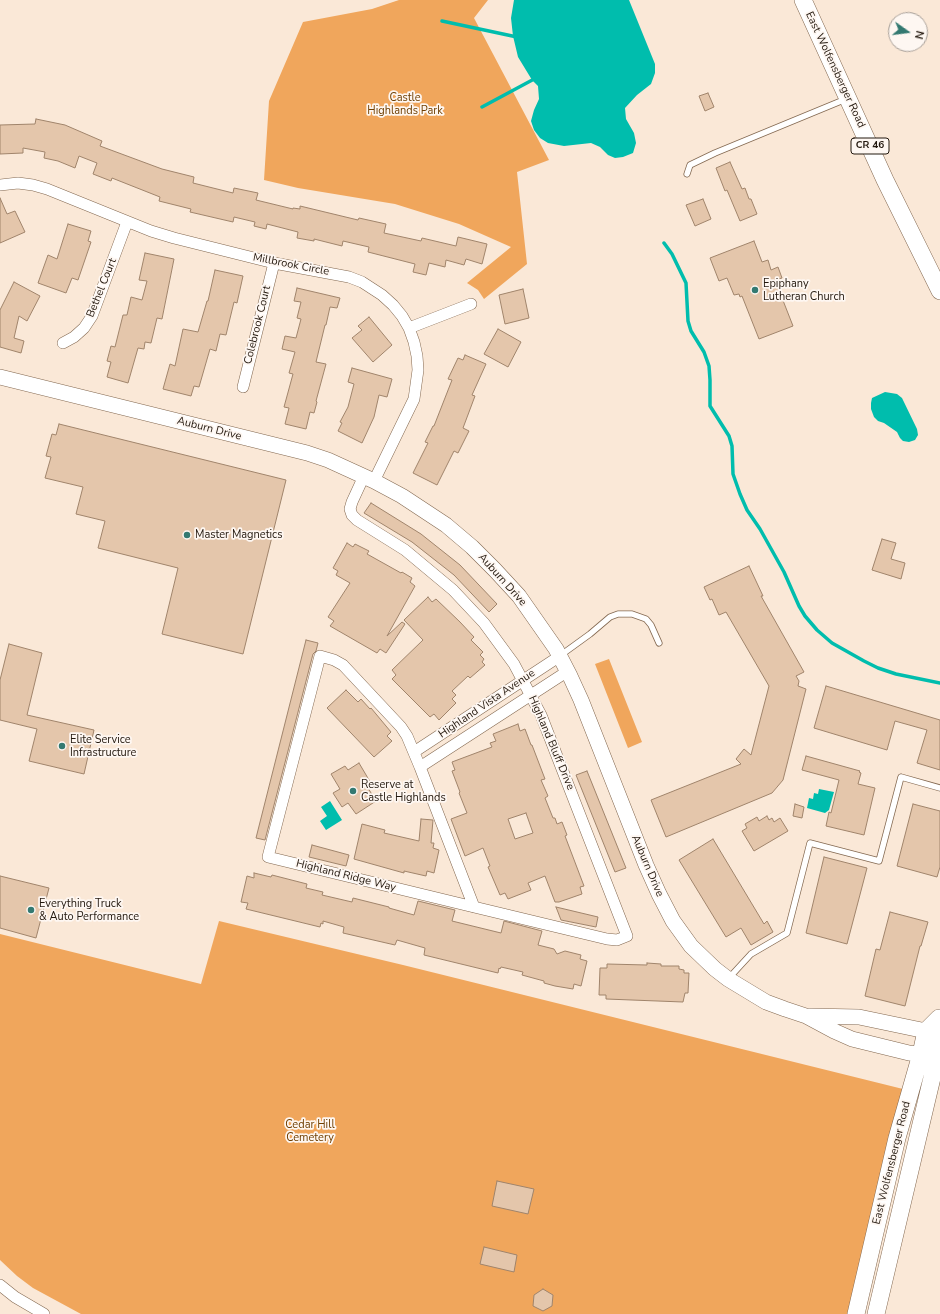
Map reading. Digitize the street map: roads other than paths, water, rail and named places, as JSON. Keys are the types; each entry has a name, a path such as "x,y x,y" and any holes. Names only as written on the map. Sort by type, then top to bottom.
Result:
{"main road":[{"name":"East Wolfensberger Road","path":"803,0 885,180 940,291"},
{"name":"East Wolfensberger Road","path":"876,1314 935,1052 937,1024"},
{"name":"East Wolfensberger Road","path":"856,1314 897,1138 935,1052"}],"street":[{"name":"Millbrook Circle","path":"0,185 18,183 47,189 151,231 274,263 335,274 362,282 382,295 393,305 409,328 414,342 418,370 414,399 369,478"},
{"name":"Bethel Court","path":"63,343 74,338 84,328 92,316 127,222"},
{"name":"Colebrook Court","path":"243,387 274,263"},
{"path":"409,328 471,304"},
{"name":"Auburn Drive","path":"0,377 307,453 338,464 369,478 446,525 472,547 519,596 560,656 568,671 594,733 646,865 667,911 691,946 728,979 766,1002 806,1016 852,1039 909,1053 935,1052"},
{"name":"Highland Bluff Drive","path":"369,478 352,502 350,509 352,515 357,520 405,550 453,590 484,623 514,664 531,694 541,715 627,936"},
{"name":"Highland Ridge Way","path":"414,752 401,727 343,665 334,660 320,656 268,858 607,939 616,940 627,936"},
{"name":"Highland Vista Avenue","path":"414,752 560,656"},
{"name":"Highland Vista Avenue","path":"420,767 568,671"},
{"path":"414,752 474,907"},
{"name":"Auburn Drive","path":"806,1016 859,1017 937,1024"},
{"path":"0,1285 24,1303 44,1314"}],"lane":[{"path":"687,174 690,165 715,152 848,98"},
{"path":"560,656 610,617 618,614 632,614 646,619 651,625 660,643"},
{"path":"728,979 751,954 787,933 810,843 879,861 901,777 940,788"}],"water":[{"path":"514,0 629,0 655,64 655,73 651,84 637,95 625,108 626,119 634,133 636,143 633,153 615,158 608,155 600,147 591,143 564,146 548,143 540,138 534,130 531,121 539,99 538,86 532,80 518,57 513,36 511,18"},
{"path":"885,392 897,394 902,398 917,429 918,435 915,440 909,442 903,441 897,432 874,417 871,409 872,398"},
{"path":"819,789 834,792 829,810 825,813 807,808 809,798 813,799 814,793 818,794"},
{"path":"330,801 342,820 326,830 320,821 327,816 321,807"}],"waterway":[{"path":"442,21 517,37"},
{"path":"482,107 536,78"},
{"path":"664,243 672,254 686,283 688,321 691,331 704,352 709,366 710,406 729,436 732,446 733,474 740,494 747,510 760,529 784,572 805,616 817,630 832,643 878,668 896,674 940,683"}],"place":[{"name":"Epiphany Lutheran Church","path":"755,290"},
{"name":"Master Magnetics","path":"187,535"},
{"name":"Elite Service Infrastructure","path":"62,746"},
{"name":"Reserve at Castle Highlands","path":"353,791"},
{"name":"Everything Truck & Auto Performance","path":"31,910"}],"park label":[{"name":"Castle Highlands Park","path":"405,104"},
{"name":"Cedar Hill Cemetery","path":"310,1131"}]}
